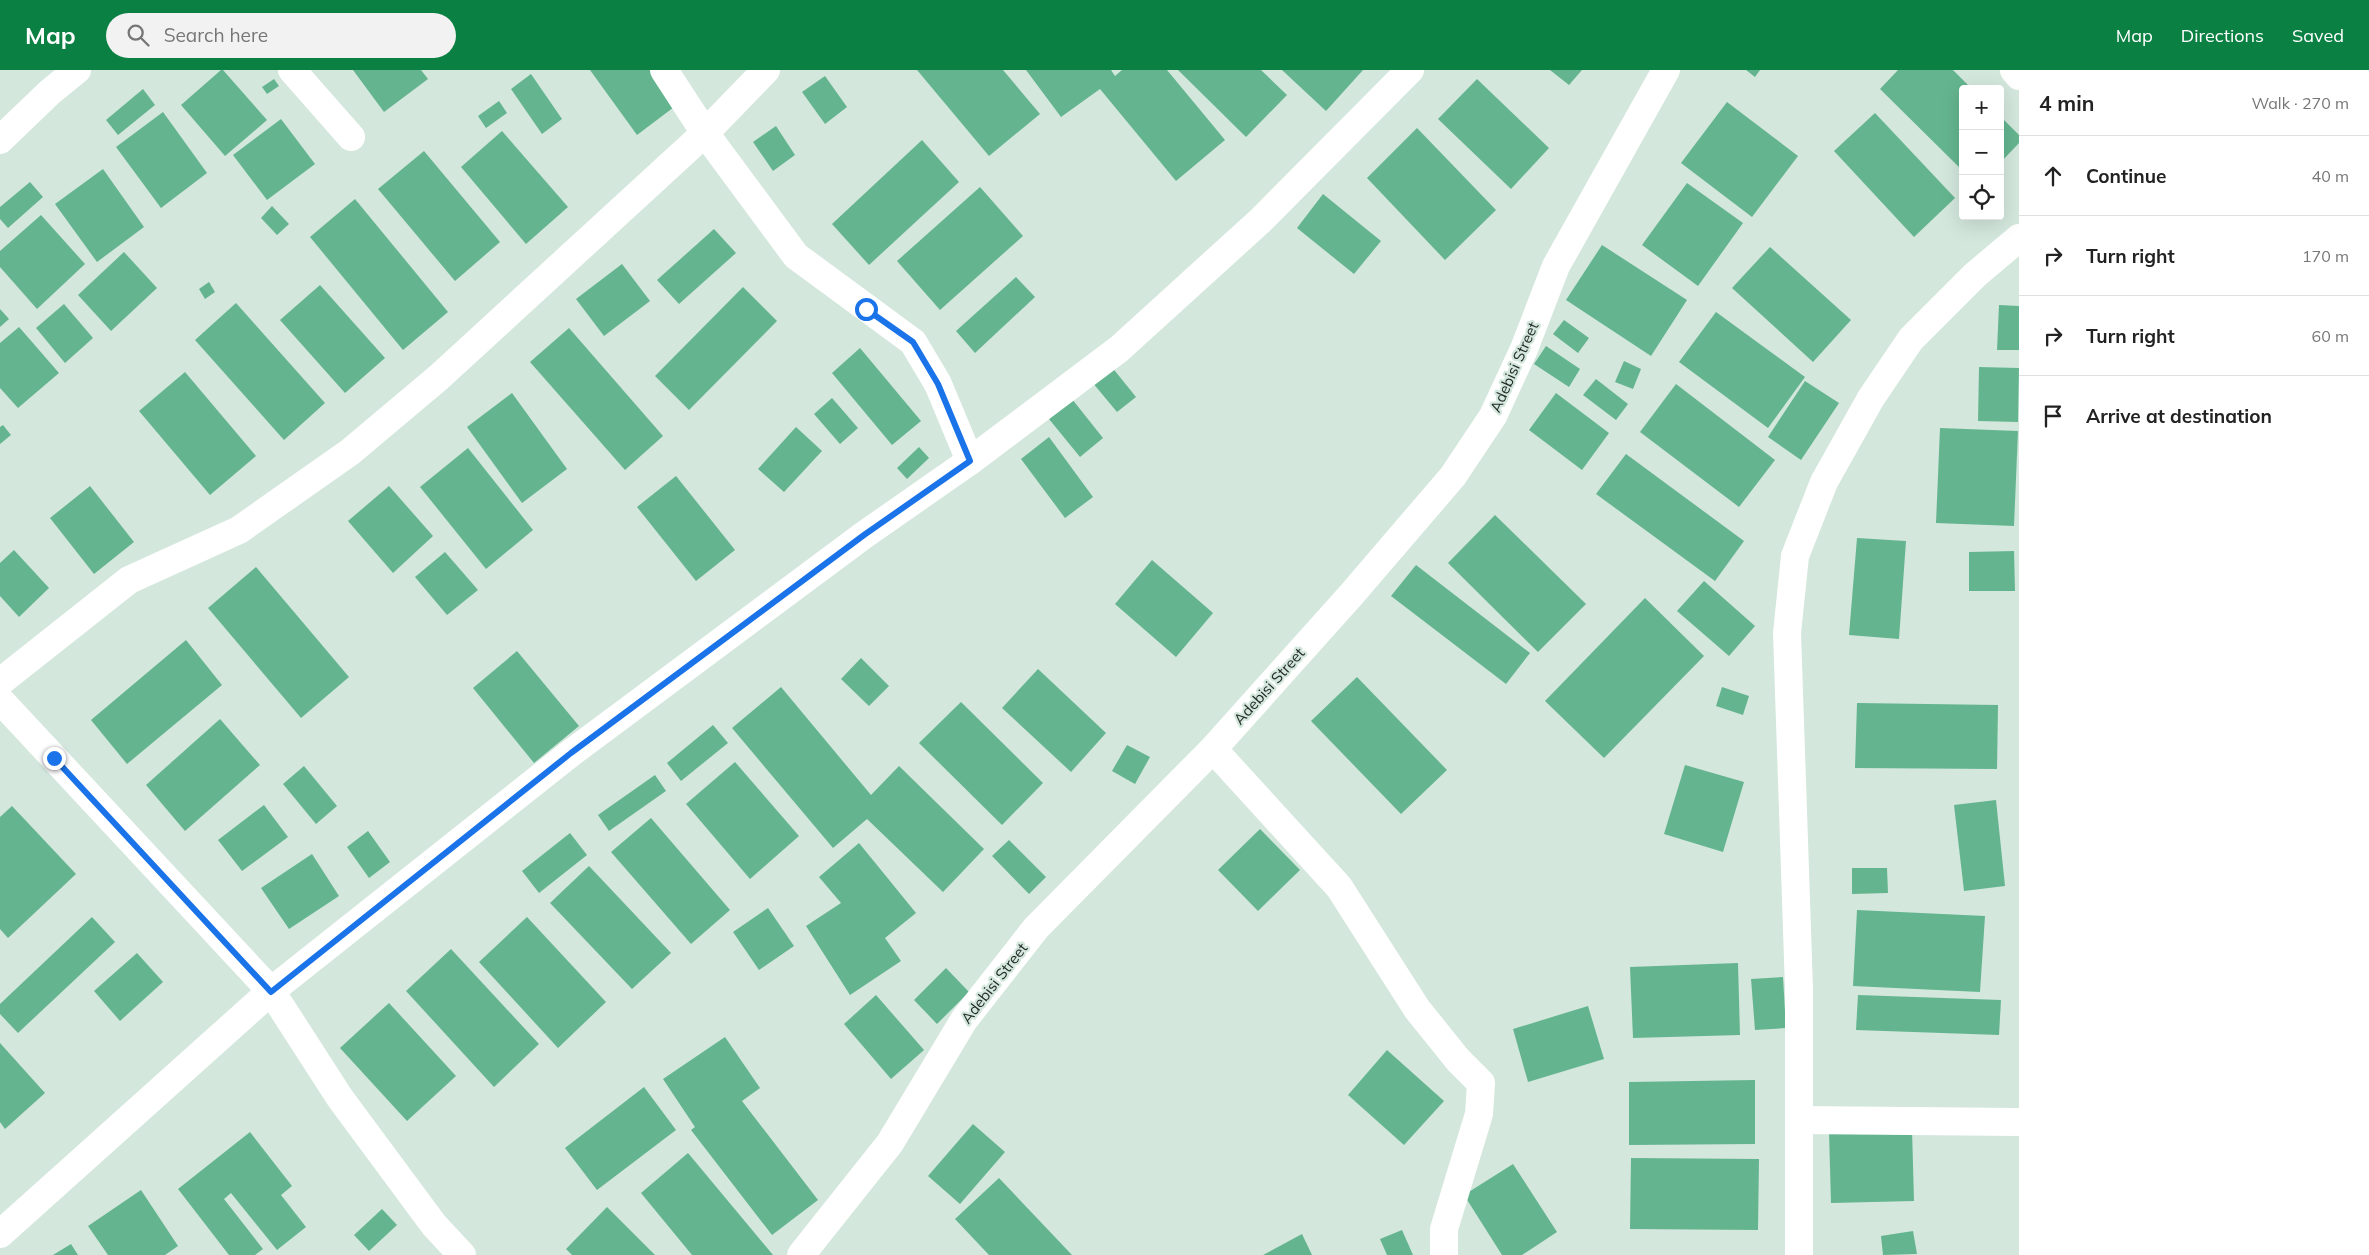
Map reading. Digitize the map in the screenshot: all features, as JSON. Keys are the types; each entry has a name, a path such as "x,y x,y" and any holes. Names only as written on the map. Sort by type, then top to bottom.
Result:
{"street":[{"path":"0,140 50,92 77,70"},
{"path":"292,70 351,137"},
{"path":"664,70 705,133 796,256 913,342 938,384 970,461"},
{"path":"0,682 130,580 239,530 350,452 438,378 705,133 766,70"},
{"path":"0,1234 271,992 571,753 864,535 970,461 1119,349 1261,220 1410,70"},
{"name":"Adebisi Street","path":"801,1255 890,1143 964,1020 1036,928 1213,749 1351,595 1452,476 1493,416 1524,350 1556,266 1666,70"},
{"path":"2014,70 2019,76"},
{"path":"1798,1255 1799,988 1787,634 1795,556 1824,482 1870,398 1912,339 1976,275 2019,238"},
{"path":"0,700 271,992 340,1098 434,1225 462,1255"},
{"path":"1213,749 1339,887 1417,1009 1458,1060 1481,1083 1479,1114 1444,1229 1444,1255"},
{"path":"1799,1120 2019,1122"}],"building":[{"path":"221,70 267,120 225,156 181,105"},
{"path":"353,70 421,70 428,79 384,112"},
{"path":"590,70 659,70 682,101 637,135"},
{"path":"917,70 1003,70 1040,114 989,156"},
{"path":"1026,70 1111,70 1115,76 1122,70 1167,70 1225,140 1176,181 1100,89 1061,117"},
{"path":"1178,70 1261,70 1287,95 1246,137"},
{"path":"1282,70 1363,70 1326,111"},
{"path":"1550,70 1582,70 1569,85"},
{"path":"1746,70 1760,70 1755,77"},
{"path":"1898,70 1953,70 1968,85 1959,85 1959,167 1880,89"},
{"path":"531,74 562,119 542,134 511,89"},
{"path":"825,76 847,107 825,124 802,92"},
{"path":"274,79 279,86 267,94 262,87"},
{"path":"1477,79 1549,148 1511,189 1438,119"},
{"path":"143,89 155,105 118,135 106,120"},
{"path":"499,101 507,113 486,128 478,116"},
{"path":"1727,102 1798,156 1752,217 1681,163"},
{"path":"163,112 207,173 161,208 116,147"},
{"path":"1875,113 1955,198 1914,237 1834,151"},
{"path":"281,119 315,164 267,200 233,155"},
{"path":"2004,120 2019,135 2019,143 2004,159"},
{"path":"776,126 795,155 773,171 753,142"},
{"path":"1417,128 1496,210 1445,260 1367,178"},
{"path":"502,131 568,207 526,244 461,167"},
{"path":"922,140 959,182 869,265 832,224"},
{"path":"424,151 500,242 455,281 378,189"},
{"path":"103,169 144,227 97,262 55,204"},
{"path":"30,182 43,197 8,228 0,219 0,207"},
{"path":"1687,183 1743,223 1698,286 1642,245"},
{"path":"980,187 1023,236 940,310 897,261"},
{"path":"1323,194 1381,241 1354,274 1297,228"},
{"path":"355,199 448,312 403,350 310,237"},
{"path":"272,206 289,224 277,235 261,218"},
{"path":"41,215 85,264 37,309 0,267 0,251"},
{"path":"714,229 736,253 679,304 657,280"},
{"path":"1602,245 1687,300 1651,356 1566,300"},
{"path":"1770,247 1851,320 1813,362 1732,288"},
{"path":"124,252 157,288 111,331 78,295"},
{"path":"622,264 650,301 604,336 576,299"},
{"path":"1016,277 1035,297 975,353 956,331"},
{"path":"209,282 215,292 205,299 199,289"},
{"path":"320,285 385,358 345,393 280,320"},
{"path":"743,287 777,321 689,410 655,376"},
{"path":"236,303 325,403 284,440 195,340"},
{"path":"64,304 93,338 65,363 36,328"},
{"path":"1999,305 2019,306 2019,350 1997,350"},
{"path":"0,309 9,319 0,327"},
{"path":"1716,312 1805,377 1768,428 1679,362"},
{"path":"1564,320 1589,338 1578,353 1553,334"},
{"path":"19,327 59,373 18,408 0,388 0,343"},
{"path":"569,328 663,436 625,470 530,362"},
{"path":"1546,346 1580,369 1569,387 1534,364"},
{"path":"860,348 921,421 892,445 832,373"},
{"path":"1624,361 1641,369 1633,389 1615,382"},
{"path":"1111,366 1136,397 1117,412 1092,382"},
{"path":"1979,367 2019,368 2018,422 1978,421"},
{"path":"185,372 256,456 210,495 139,411"},
{"path":"1596,379 1628,404 1616,420 1583,395"},
{"path":"1805,381 1839,403 1801,460 1768,437"},
{"path":"1676,384 1775,460 1739,507 1640,432"},
{"path":"512,393 567,469 522,503 467,427"},
{"path":"1556,393 1609,433 1582,470 1529,430"},
{"path":"832,398 858,428 840,444 814,414"},
{"path":"1072,399 1103,438 1080,457 1049,419"},
{"path":"3,425 11,435 0,444 0,427"},
{"path":"796,427 822,451 784,492 758,469"},
{"path":"1940,428 2018,431 2014,526 1936,523"},
{"path":"1049,437 1093,497 1065,518 1021,459"},
{"path":"919,447 929,458 907,479 897,468"},
{"path":"468,448 533,530 486,569 420,487"},
{"path":"1626,454 1744,541 1715,581 1596,494"},
{"path":"676,476 735,550 696,581 637,507"},
{"path":"90,486 134,542 94,574 50,518"},
{"path":"389,486 433,536 393,573 348,521"},
{"path":"1495,515 1586,604 1538,652 1448,563"},
{"path":"1857,538 1906,541 1899,639 1849,635"},
{"path":"14,550 49,588 19,617 0,596 0,563"},
{"path":"2014,551 2015,591 1969,591 1969,552"},
{"path":"445,552 478,590 447,615 415,577"},
{"path":"1152,560 1213,613 1176,657 1115,604"},
{"path":"1416,565 1530,653 1506,684 1391,596"},
{"path":"256,567 349,677 301,718 208,608"},
{"path":"1704,581 1755,626 1729,656 1677,611"},
{"path":"1645,598 1704,656 1604,758 1545,701"},
{"path":"186,640 222,685 127,764 91,720"},
{"path":"517,651 579,726 534,763 473,688"},
{"path":"861,658 889,686 869,706 841,679"},
{"path":"1038,669 1106,733 1071,772 1002,708"},
{"path":"1357,677 1447,770 1401,814 1311,721"},
{"path":"781,687 871,795 899,766 984,849 943,892 867,819 833,848 732,728"},
{"path":"1722,687 1749,696 1743,715 1716,706"},
{"path":"961,702 1043,783 1002,825 919,743"},
{"path":"1857,703 1998,705 1997,769 1855,768"},
{"path":"220,719 260,765 185,831 146,785"},
{"path":"713,725 728,743 681,781 667,763"},
{"path":"1127,745 1150,757 1135,784 1112,771"},
{"path":"735,762 799,836 750,879 686,804"},
{"path":"1685,765 1744,782 1723,852 1664,834"},
{"path":"304,766 337,806 316,824 283,784"},
{"path":"655,775 666,791 609,831 598,815"},
{"path":"1996,800 2005,886 1964,891 1954,805"},
{"path":"264,805 288,837 242,871 218,840"},
{"path":"12,806 76,874 8,938 0,929 0,817"},
{"path":"651,818 730,910 691,944 611,852"},
{"path":"1260,829 1300,870 1258,911 1218,870"},
{"path":"368,831 390,862 369,878 347,847"},
{"path":"570,833 587,855 539,893 522,871"},
{"path":"1009,840 1046,877 1029,894 992,856"},
{"path":"859,843 916,913 885,938 901,961 850,995 806,926 841,903 819,877"},
{"path":"312,854 339,896 289,929 261,888"},
{"path":"589,866 671,953 632,989 550,903"},
{"path":"1852,868 1887,868 1888,893 1852,894"},
{"path":"768,908 794,946 759,970 733,932"},
{"path":"1857,910 1985,916 1980,992 1853,986"},
{"path":"92,917 115,942 18,1033 0,1014 0,1004"},
{"path":"527,917 606,1002 558,1048 479,962"},
{"path":"451,949 539,1044 494,1087 406,991"},
{"path":"137,953 163,982 120,1021 94,991"},
{"path":"1738,963 1740,1035 1633,1038 1630,967"},
{"path":"946,968 969,992 937,1024 914,1000"},
{"path":"1783,977 1786,1028 1755,1030 1751,979"},
{"path":"876,995 924,1050 891,1079 844,1024"},
{"path":"1858,995 2001,1000 1999,1035 1856,1030"},
{"path":"389,1003 456,1076 407,1121 340,1048"},
{"path":"1588,1006 1604,1059 1528,1082 1513,1029"},
{"path":"725,1037 760,1088 742,1101 818,1200 772,1235 691,1130 695,1127 663,1079"},
{"path":"0,1043 45,1093 5,1129 0,1122"},
{"path":"1387,1050 1444,1101 1404,1145 1348,1095"},
{"path":"1755,1080 1755,1144 1629,1145 1629,1082"},
{"path":"644,1087 676,1130 597,1190 565,1148"},
{"path":"973,1124 1005,1152 960,1204 928,1176"},
{"path":"1912,1129 1914,1201 1831,1203 1829,1132"},
{"path":"250,1132 292,1186 281,1195 306,1227 277,1250 231,1193 224,1199 263,1249 255,1255 229,1255 178,1189"},
{"path":"688,1153 773,1255 692,1255 641,1193"},
{"path":"1631,1158 1759,1159 1758,1230 1630,1229"},
{"path":"1513,1164 1557,1232 1522,1255 1502,1255 1464,1195"},
{"path":"999,1178 1072,1255 989,1255 955,1219"},
{"path":"141,1190 178,1246 165,1255 108,1255 88,1226"},
{"path":"607,1207 655,1255 572,1255 566,1249"},
{"path":"382,1209 397,1225 369,1251 354,1235"},
{"path":"1402,1230 1413,1255 1387,1255 1380,1239"},
{"path":"1913,1231 1917,1254 1883,1255 1881,1236"},
{"path":"1302,1234 1312,1255 1263,1255"},
{"path":"71,1244 78,1255 53,1255"}],"route":[{"path":"54,758 271,992 571,753 864,535 970,461 938,384 913,342 866,309"}]}
